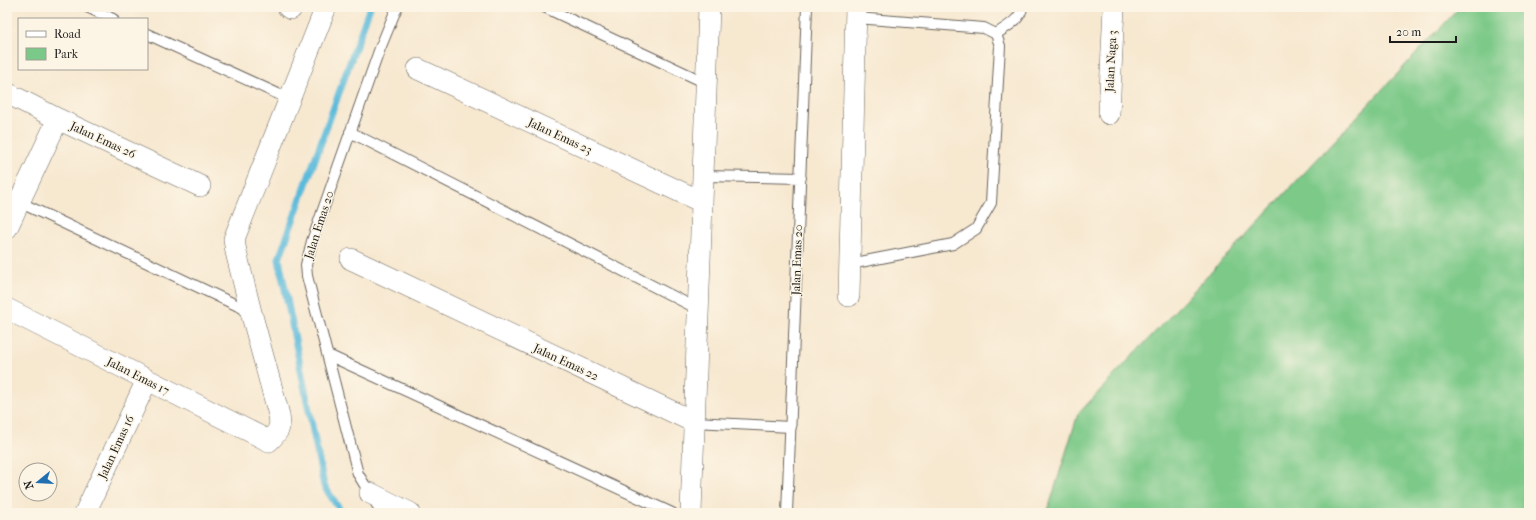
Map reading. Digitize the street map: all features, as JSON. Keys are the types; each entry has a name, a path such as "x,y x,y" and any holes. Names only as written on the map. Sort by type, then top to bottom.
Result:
{"street":[{"path":"251,312 234,239 326,7"},
{"path":"691,513 709,7"},
{"name":"Jalan Naga 3","path":"1108,114 1114,7"},
{"path":"849,296 856,13"},
{"name":"Jalan Emas 23","path":"418,69 702,202"},
{"name":"Jalan Emas 26","path":"7,93 58,119 200,186"},
{"path":"7,228 58,119"},
{"name":"Jalan Emas 22","path":"351,259 694,422"},
{"name":"Jalan Emas 17","path":"7,309 270,441 277,433 281,425 251,312"},
{"name":"Jalan Emas 16","path":"85,513 147,380"},
{"path":"370,493 410,513"}],"lane":[{"path":"87,7 112,18"},
{"name":"Jalan Emas 20","path":"382,513 358,474 307,276 306,265 312,241 350,132 379,51 397,7"},
{"path":"544,7 706,83"},
{"name":"Jalan Emas 20","path":"787,513 807,7"},
{"path":"996,34 1015,20 1022,12 1022,7"},
{"path":"850,264 953,244 976,229 991,203 1000,46 996,34 984,28 856,13"},
{"path":"148,34 290,100"},
{"path":"350,132 698,309"},
{"path":"703,176 801,178"},
{"path":"19,202 251,312"},
{"path":"328,355 672,513"},
{"name":"Jalan Emas 22","path":"694,422 791,427"}],"green space":[{"path":"1460,7 1529,7 1529,513 1047,513 1078,414"}],"waterway":[{"path":"342,513 324,486 279,259 370,7"}]}
